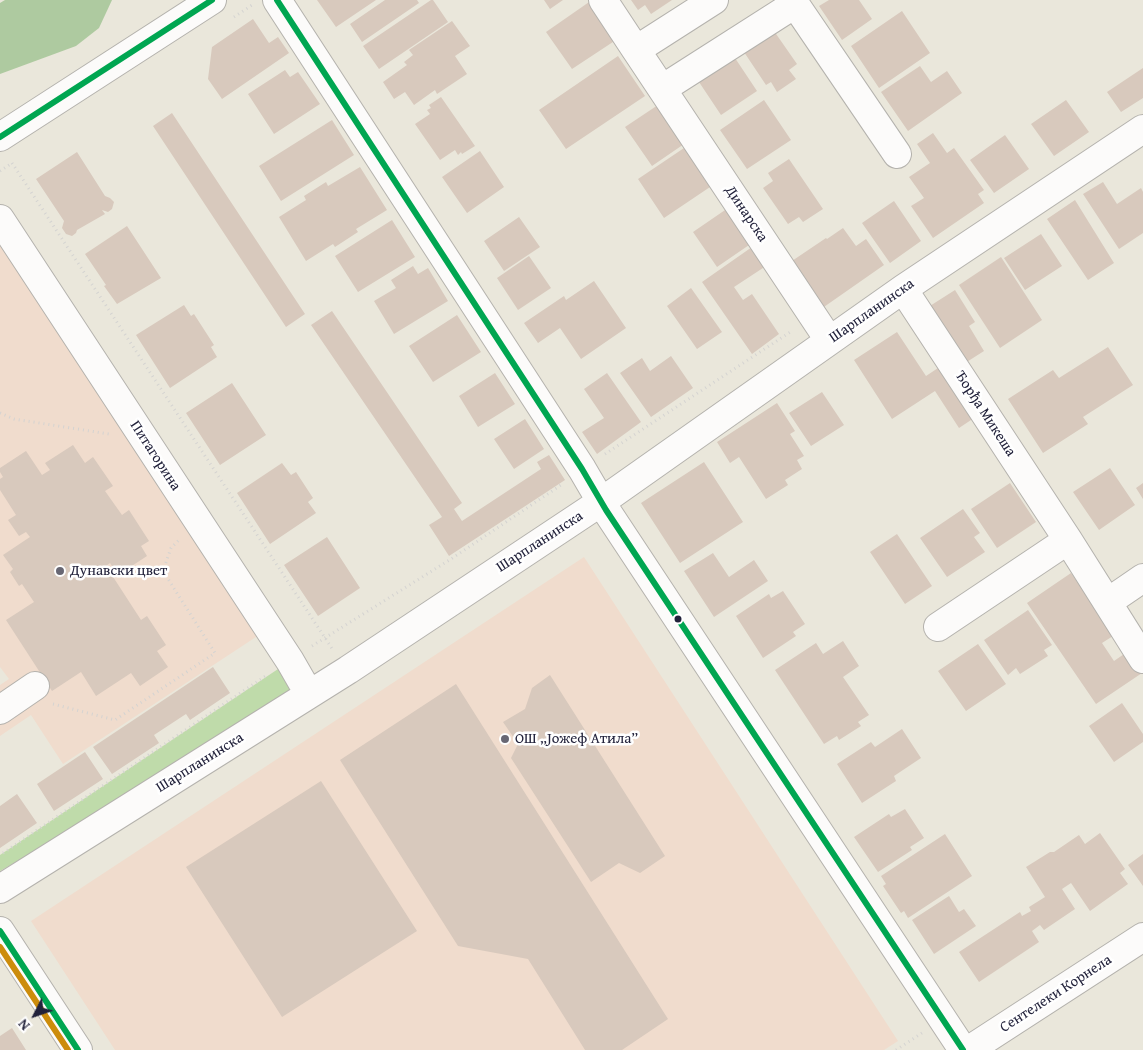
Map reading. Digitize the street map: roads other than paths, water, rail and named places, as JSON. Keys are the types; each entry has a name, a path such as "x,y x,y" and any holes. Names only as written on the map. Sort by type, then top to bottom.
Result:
{"street":[{"path":"0,138 212,0"},
{"path":"277,0 582,469 601,502 963,1050"},
{"name":"Динарска","path":"603,0 829,340"},
{"path":"636,50 714,0"},
{"path":"662,89 793,2 897,154"},
{"name":"Шарпланинска","path":"0,889 348,670 601,502 902,289 1143,129"},
{"name":"Питагорина","path":"0,220 290,661 309,694"},
{"name":"Ђорђа Микеша","path":"902,289 1068,540 1143,659"},
{"path":"938,627 1068,540"},
{"path":"1108,602 1143,578"},
{"path":"0,710 35,686"},
{"path":"0,931 78,1050"},
{"name":"Сентелеки Корнела","path":"969,1050 1143,937"}],"place":[{"name":"Дунавски цвет","path":"60,571"},
{"name":"ОШ „Јожеф Атила”","path":"505,739"}]}
